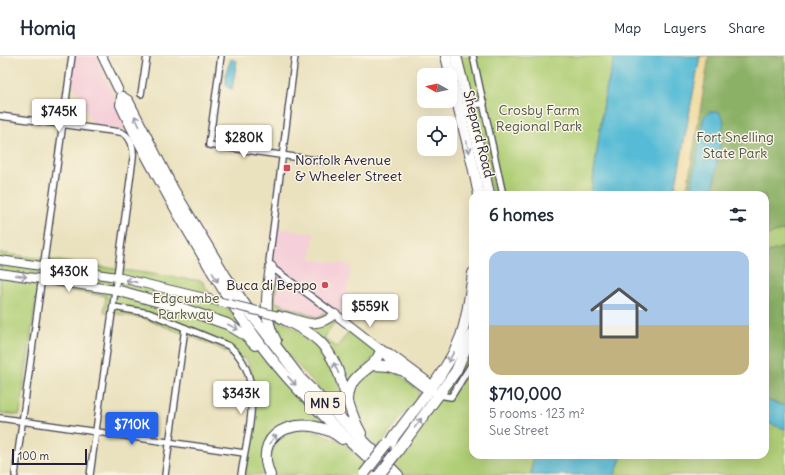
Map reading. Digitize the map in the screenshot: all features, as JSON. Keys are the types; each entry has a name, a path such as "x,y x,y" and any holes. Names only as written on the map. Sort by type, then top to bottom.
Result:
{"highway":[{"name":"Shepard Road","path":"446,56 483,165 488,191"},
{"name":"Shepard Road","path":"456,56 478,191"},
{"name":"MN 5","path":"120,93 128,101 173,189 226,278 280,360 320,412 367,457 393,474"},
{"path":"271,267 266,303 267,318 280,360"},
{"path":"116,290 178,307 227,324 280,360"},
{"path":"380,475 392,444 449,360 460,337 469,300"},
{"path":"278,316 303,329 324,346 338,372 355,424 367,446"},
{"path":"365,475 392,444 439,395 456,372 469,341"},
{"path":"348,406 349,390 353,381 357,376 372,365 380,356 381,350"},
{"name":"MN 5","path":"280,360 300,378 393,474"},
{"path":"372,365 389,366 402,370"},
{"path":"270,475 266,460 269,443 280,431 293,426 307,425 326,430 339,437 367,457"}],"main road":[{"name":"MN 5","path":"102,56 120,93"},
{"path":"0,260 117,277 316,324 327,321 335,314 381,350 423,387 430,389 439,395"},
{"path":"0,273 116,290"},
{"path":"381,350 389,353 427,381 430,389"}],"street":[{"path":"16,475 72,56"},
{"path":"141,94 146,56"},
{"path":"221,56 209,145 323,161"},
{"path":"296,56 269,256 271,267 335,314"},
{"path":"473,56 502,191"},
{"path":"464,108 484,103"},
{"path":"0,116 123,133 131,143 133,158 90,475"},
{"path":"113,307 145,312 229,346 239,354 250,375 252,399 241,475"},
{"path":"165,475 185,328"},
{"path":"439,395 446,398 451,397 469,368"},
{"path":"0,418 244,453"}],"shaded area":[{"path":"75,56 96,56 130,131 93,125 72,80"},
{"path":"276,228 314,233 311,259 351,265 345,313 343,316 328,306 319,319 275,302 278,268 272,263"}],"green space":[{"name":"Crosby Farm Regional Park","path":"458,56 615,56 605,94 592,191 491,191"},
{"name":"Fort Snelling State Park","path":"700,56 785,56 785,475 615,475 621,459 769,459 769,191 675,191"},
{"path":"709,56 785,56 785,230 769,235 769,191 687,191"},
{"path":"785,247 785,406 769,401 769,252"},
{"name":"Edgcumbe Parkway","path":"0,253 202,281 217,306 229,309 254,345 328,427 320,426 271,436 267,475 244,475 252,431 255,400 251,371 245,357 236,361 229,354 215,346 143,318 104,312 106,296 38,286 20,413 19,415 0,413"},
{"path":"277,276 275,302 319,318 324,312 327,316 319,322 268,310 274,277"},
{"path":"269,319 286,323 311,338 333,366 350,423 285,351"},
{"path":"335,320 340,323 338,325 334,323 324,338 337,347 348,333 345,330 346,328 378,352 349,385 342,374 301,324 320,327"},
{"path":"469,349 469,459 533,459 531,475 385,475"},
{"path":"370,370 393,370 417,389 419,394 411,408 402,415 378,449 361,428 355,416 353,400 352,389"},
{"path":"303,427 341,441 367,463 359,475 273,475 268,456 276,437"}],"sand":[{"path":"700,56 709,56 687,191 675,191"}],"water":[{"path":"615,56 700,56 675,191 592,191 605,94"},
{"path":"231,59 237,61 232,89 226,86 226,73"},
{"path":"709,112 719,112 724,121 713,191 691,191 704,117"},
{"path":"769,401 785,406 785,429 769,423"},
{"path":"533,459 621,459 615,475 531,475"}],"place":[{"name":"Norfolk Avenue & Wheeler Street","path":"287,168"},
{"name":"Buca di Beppo","path":"325,285"}]}
